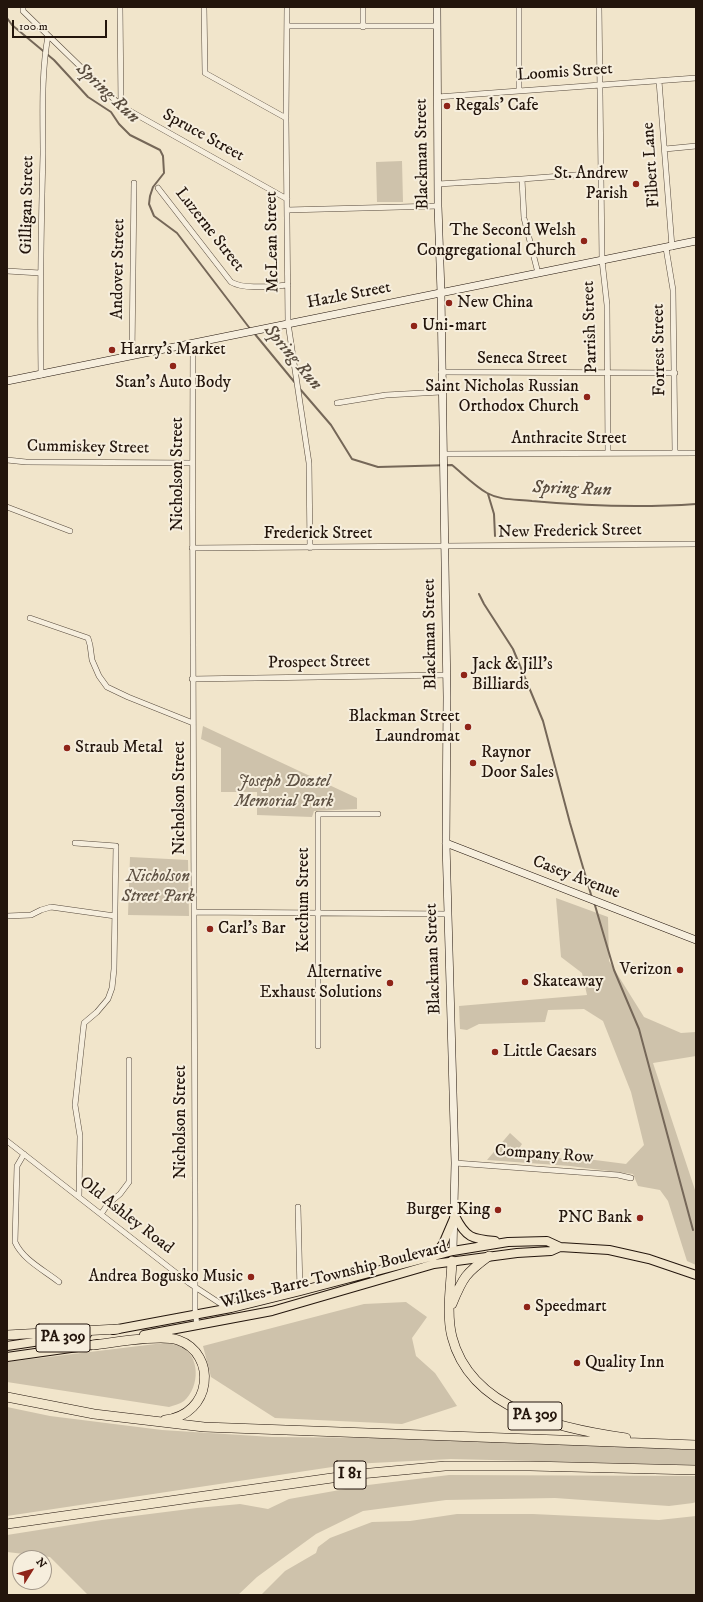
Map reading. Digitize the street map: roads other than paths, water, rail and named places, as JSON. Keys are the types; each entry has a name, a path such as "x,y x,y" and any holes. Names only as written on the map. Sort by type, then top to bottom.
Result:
{"highway":[{"path":"449,1313 460,1283 466,1275 490,1256"},
{"name":"PA 309","path":"452,1261 449,1313 452,1337 464,1367 483,1389 503,1402 537,1417 588,1433 675,1445"},
{"path":"7,1335 118,1329"},
{"path":"93,1345 170,1338 185,1344 196,1355 203,1368 204,1376 203,1389 198,1403 188,1411 175,1418 166,1420 142,1420"},
{"path":"7,1397 94,1414 204,1427 696,1445"},
{"name":"I 81","path":"7,1524 360,1474 445,1466 530,1466 696,1470"}],"main road":[{"name":"Blackman Street","path":"437,7 438,206 441,294 441,392 446,675 446,843 455,1163 455,1216 452,1261"},
{"name":"Hazle Street","path":"7,381 696,241"},
{"name":"Casey Avenue","path":"446,843 696,940"},
{"path":"455,1216 463,1231 474,1239 508,1242"},
{"path":"433,1256 444,1244 455,1216"},
{"name":"Wilkes-Barre Township Boulevard","path":"118,1329 231,1308 453,1251 508,1242 547,1241 560,1247 602,1250 628,1254 649,1259 696,1275"},
{"name":"Wilkes-Barre Township Boulevard","path":"93,1345 272,1311 434,1264 490,1256 551,1251 560,1247"},
{"name":"PA 309","path":"7,1346 118,1329"},
{"name":"PA 309","path":"7,1356 93,1345"}],"street":[{"path":"120,7 121,106"},
{"path":"204,7 205,73 286,118"},
{"name":"McLean Street","path":"287,7 286,118 288,323 309,463 310,548"},
{"path":"363,7 363,27"},
{"path":"519,7 519,90"},
{"name":"Parrish Street","path":"599,7 602,260 607,305 608,453"},
{"name":"Spruce Street","path":"23,9 48,36 121,106 287,199"},
{"path":"287,26 437,26"},
{"name":"Gilligan Street","path":"41,375 40,273 45,56 48,36"},
{"name":"Loomis Street","path":"437,97 519,90 600,86 607,83 696,78"},
{"name":"Filbert Lane","path":"660,81 665,149 669,247"},
{"path":"665,149 696,146"},
{"path":"438,184 522,180 601,173"},
{"path":"522,180 524,218 538,273"},
{"name":"Andover Street","path":"132,355 134,183"},
{"name":"Luzerne Street","path":"158,188 231,282 237,286 288,285"},
{"path":"287,210 438,206"},
{"name":"Forrest Street","path":"669,247 673,290 675,453"},
{"path":"7,271 40,273"},
{"name":"Nicholson Street","path":"193,343 192,679 195,1287 197,1326"},
{"name":"Seneca Street","path":"441,372 675,373"},
{"path":"337,403 386,396 441,392"},
{"name":"Anthracite Street","path":"443,454 696,453"},
{"name":"Cummiskey Street","path":"7,460 26,462 192,463"},
{"path":"7,507 70,531"},
{"name":"New Frederick Street","path":"444,547 696,544"},
{"name":"Frederick Street","path":"192,548 444,547"},
{"path":"30,618 88,638 92,660 99,676 107,687 193,723"},
{"name":"Prospect Street","path":"192,679 446,675"},
{"name":"Ketchum Street","path":"318,1046 318,814 378,814"},
{"path":"75,843 116,846 114,969 112,988 104,1005 84,1023 75,1105 80,1136 79,1197"},
{"path":"7,916 31,915 51,907 115,916"},
{"path":"194,912 448,914"},
{"path":"101,1214 108,1204 120,1194 129,1182 129,1060"},
{"name":"Old Ashley Road","path":"7,1141 195,1287 221,1304 231,1308"},
{"path":"24,1154 17,1166 15,1242 18,1249 26,1257 59,1282"},
{"name":"Company Row","path":"455,1163 618,1174 631,1178"},
{"path":"298,1208 300,1291"}],"waterway":[{"name":"Spring Run","path":"7,18 12,25 54,60 88,97 111,112 119,124 130,135 160,150 163,156 164,173 153,187 150,196 149,204 154,216 177,233 251,330"},
{"name":"Spring Run","path":"254,333 296,384"},
{"name":"Spring Run","path":"300,389 331,425 352,459 378,467 452,465 492,496 510,499 614,506 696,504"},
{"path":"488,494 494,514 495,536"},
{"path":"479,594 513,649 543,721 592,898"},
{"path":"594,902 614,970 639,1029 693,1230"}],"place":[{"name":"Regals' Cafe","path":"447,106"},
{"name":"St. Andrew Parish","path":"636,184"},
{"name":"The Second Welsh Congregational Church","path":"584,241"},
{"name":"New China","path":"449,303"},
{"name":"Uni-mart","path":"414,326"},
{"name":"Harry's Market","path":"112,350"},
{"name":"Stan's Auto Body","path":"173,366"},
{"name":"Saint Nicholas Russian Orthodox Church","path":"587,397"},
{"name":"Jack & Jill's Billiards","path":"464,675"},
{"name":"Blackman Street Laundromat","path":"468,727"},
{"name":"Straub Metal","path":"67,748"},
{"name":"Raynor Door Sales","path":"473,763"},
{"name":"Carl's Bar","path":"210,929"},
{"name":"Verizon","path":"680,970"},
{"name":"Skateaway","path":"525,982"},
{"name":"Alternative Exhaust Solutions","path":"390,983"},
{"name":"Little Caesars","path":"495,1052"},
{"name":"Burger King","path":"498,1210"},
{"name":"PNC Bank","path":"640,1218"},
{"name":"Andrea Bogusko Music","path":"251,1277"},
{"name":"Speedmart","path":"527,1307"},
{"name":"Quality Inn","path":"577,1363"}],"park label":[{"name":"Joseph Doztel Memorial Park","path":"284,792"},
{"name":"Nicholson Street Park","path":"158,887"}]}
